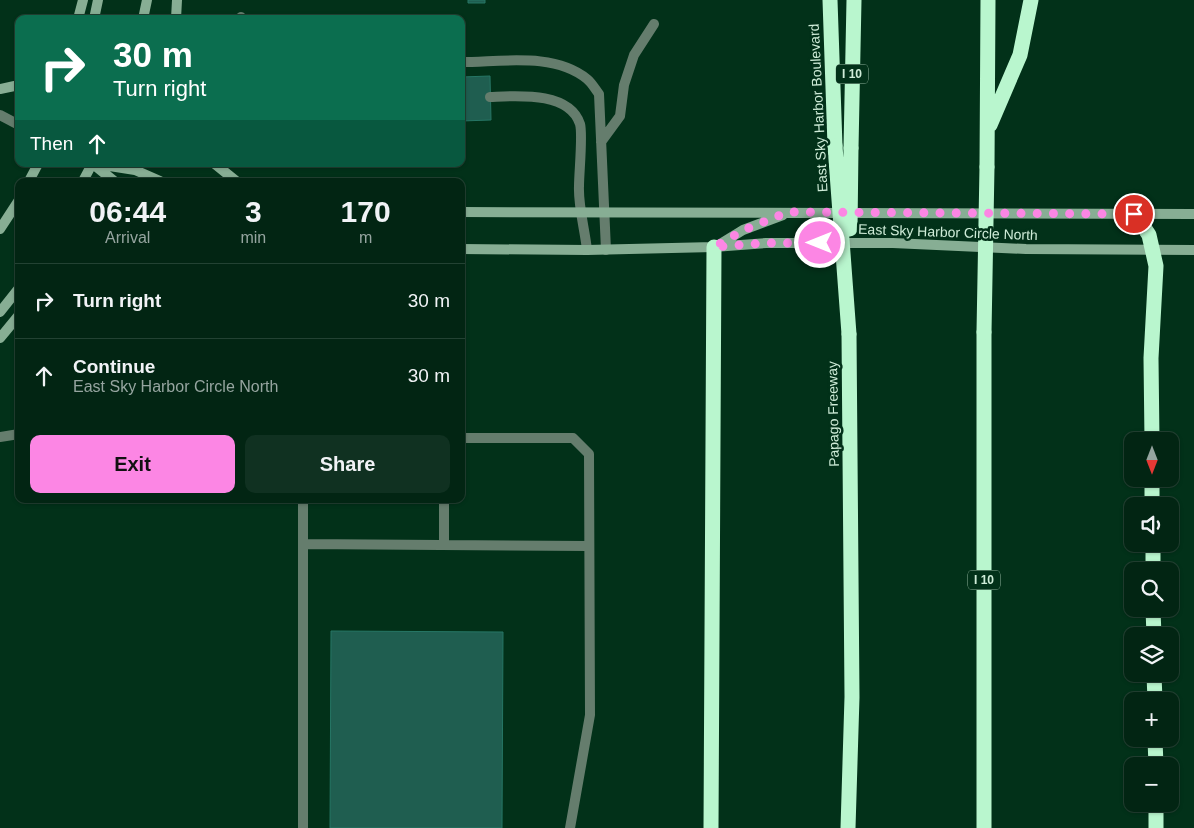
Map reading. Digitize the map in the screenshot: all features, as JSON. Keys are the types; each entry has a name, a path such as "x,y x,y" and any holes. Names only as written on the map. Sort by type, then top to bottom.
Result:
{"highway":[{"name":"East Sky Harbor Boulevard","path":"830,0 835,146 849,334"},
{"name":"Papago Freeway","path":"848,828 852,696 849,334 850,148 854,0"},
{"name":"I 10","path":"984,828 984,332 988,131 988,0"},
{"path":"988,131 1020,54 1031,0"},
{"path":"1134,214 1149,235 1154,249 1156,266 1151,358 1152,432"},
{"path":"711,828 714,247"},
{"path":"1156,812 1156,828"}],"street":[{"path":"79,15 83,0"},
{"path":"95,15 98,0"},
{"path":"145,15 147,0"},
{"path":"176,15 177,0"},
{"path":"602,142 620,116 624,85 634,54 654,24"},
{"path":"465,62 540,61 575,70 589,80 599,94 606,250"},
{"path":"0,89 15,86"},
{"path":"490,96 538,96 556,100 569,110 580,124 579,188 587,250"},
{"path":"0,116 15,122"},
{"path":"96,167 110,178"},
{"path":"116,167 135,170 153,178"},
{"path":"219,167 232,178"},
{"path":"0,229 15,206"},
{"name":"East Sky Harbor Circle North","path":"465,212 1194,214"},
{"path":"714,247 744,230 788,212"},
{"name":"East Sky Harbor Circle North","path":"465,249 606,250 714,247 766,243 893,243 1026,249 1194,250"},
{"path":"0,312 15,293"},
{"path":"0,338 15,320"},
{"path":"0,437 15,435"},
{"path":"465,438 573,438 589,454 590,715 570,828"},
{"path":"303,503 303,828"},
{"path":"444,503 444,545"},
{"path":"303,544 589,546"}],"building":[{"path":"468,0 485,0 485,3 468,3"},
{"path":"490,76 491,120 465,121 465,77"},
{"path":"331,631 503,632 502,828 330,828"}],"route":[{"path":"820,243 766,243 714,247 731,236 788,212 1134,214"}]}
